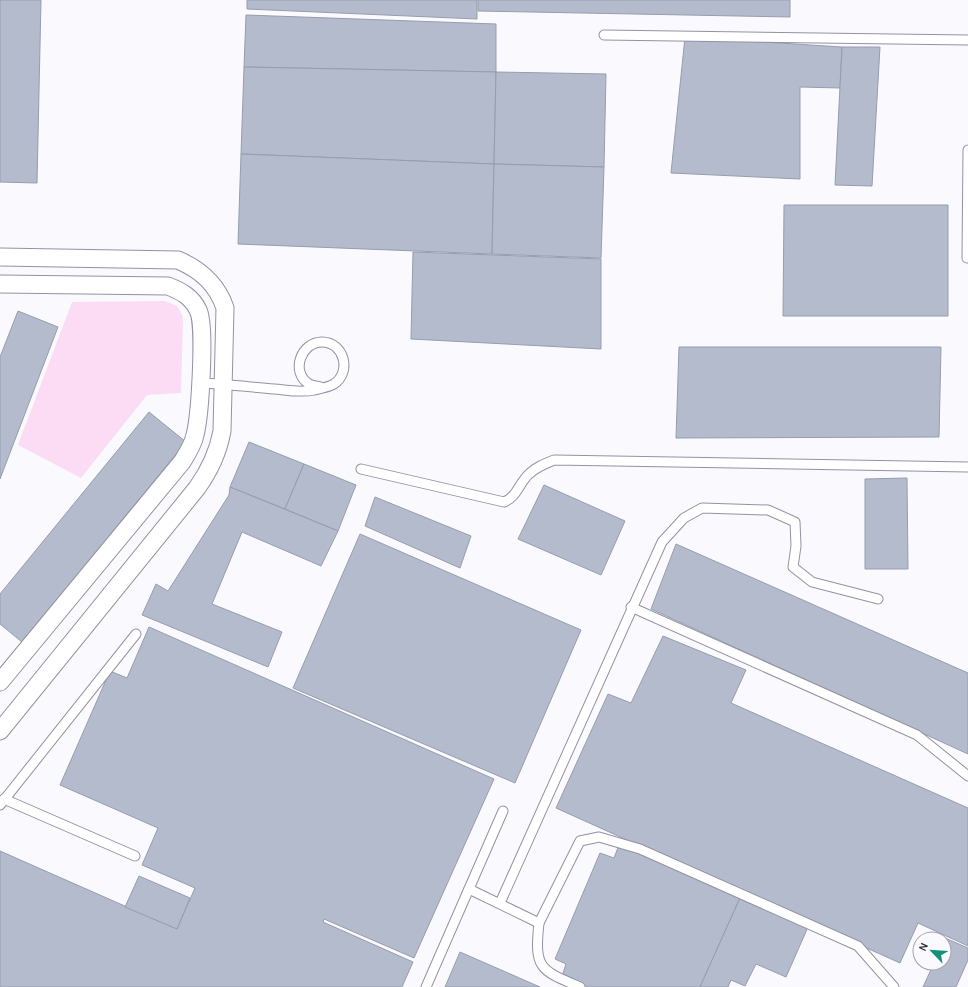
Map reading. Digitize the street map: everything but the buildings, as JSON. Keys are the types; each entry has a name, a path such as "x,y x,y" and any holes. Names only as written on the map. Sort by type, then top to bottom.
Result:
{"street":[{"path":"0,257 178,260 190,265 211,282 222,299 225,308 222,431 219,448 205,477 0,731"},
{"path":"98,259 99,285"},
{"path":"0,284 168,286 179,290 188,296 194,303 202,319 201,383 196,435 190,449 182,462 0,682"}],"lane":[{"path":"604,35 968,40"},
{"path":"967,258 968,150"},
{"path":"201,383 302,391 314,390 334,384 338,380 344,368 342,354 338,348 322,342 309,346 304,351 300,361 300,372 306,380 310,384 321,387"},
{"path":"361,469 504,502 510,500 528,474 539,466 554,460 968,467"},
{"path":"500,903 662,542 684,518 702,508 768,510 795,522 796,546 793,567 812,582 878,599"},
{"path":"632,608 917,735 968,776"},
{"path":"135,856 2,802 136,634"},
{"path":"426,987 503,811"},
{"path":"580,987 549,974 539,962 537,943 539,922 580,841 599,837 640,849 858,946 894,987"},
{"path":"469,890 539,922"}],"shaded area":[{"path":"165,301 177,306 183,317 181,393 147,395 81,478 18,445 72,302"}]}
